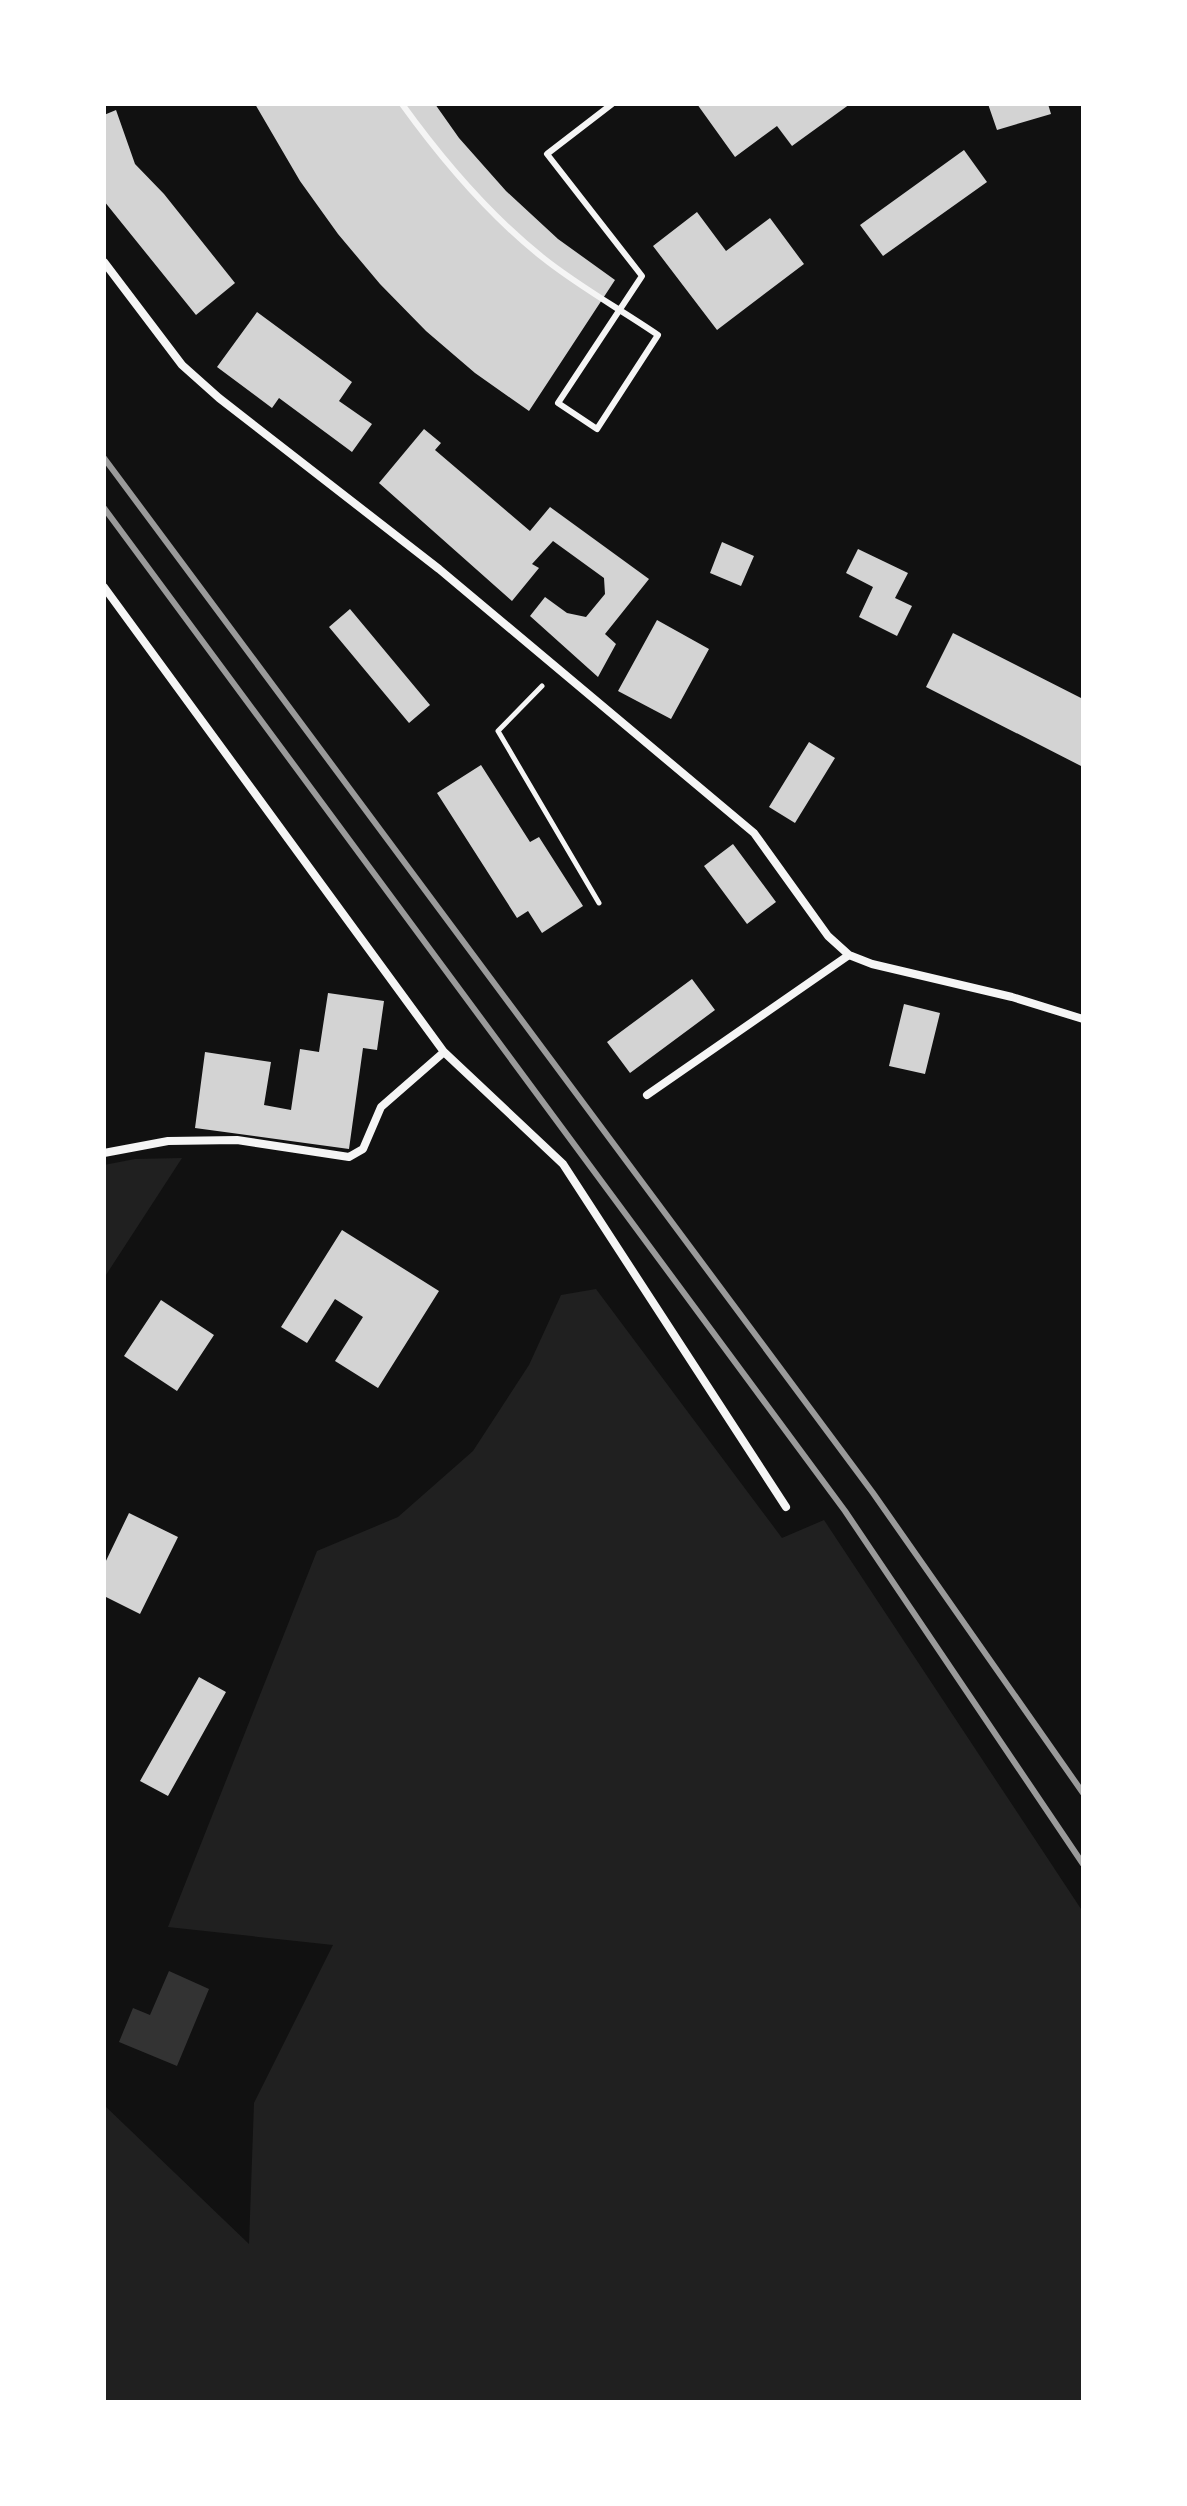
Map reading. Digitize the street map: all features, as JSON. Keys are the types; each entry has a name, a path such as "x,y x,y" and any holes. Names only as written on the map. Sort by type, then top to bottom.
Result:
{"street":[{"path":"104,262 182,365 219,398 439,569 754,833 828,936 849,955 872,964 1012,997 1083,1019"},
{"path":"104,587 444,1052 563,1164 786,1507"},
{"path":"647,1095 849,955"},
{"path":"104,1153 168,1141 237,1140 349,1157 363,1149 381,1107 444,1052"}],"lane":[{"path":"402,104 438,154 488,209 543,257 602,299 646,327 658,335 597,429 558,403 642,276 547,154 612,104"}],"path":[{"path":"558,670 498,731 599,903"}],"shaded area":[{"path":"182,1158 104,1278 104,1165 135,1159"},
{"path":"596,1289 782,1538 824,1520 1083,1912 1083,2402 104,2402 104,2105 249,2244 254,2103 333,1945 168,1927 317,1551 398,1517 473,1451 529,1365 561,1295"},
{"path":"169,1971 209,1989 177,2066 119,2042 133,2008 150,2015"}],"building":[{"path":"255,104 435,104 459,138 506,191 558,239 615,280 529,411 475,373 426,331 380,284 338,234 300,181"},
{"path":"697,104 850,104 792,146 777,126 735,157"},
{"path":"988,104 1048,104 1051,114 997,130"},
{"path":"116,110 135,164 164,194 235,283 196,315 104,201 104,115"},
{"path":"964,150 987,182 883,256 860,225"},
{"path":"697,212 726,251 770,218 804,264 717,330 653,246"},
{"path":"257,312 352,382 339,401 372,424 352,452 279,398 272,408 217,367"},
{"path":"424,429 441,443 435,450 530,531 550,507 649,579 605,634 616,644 598,677 530,616 545,597 567,613 586,617 605,594 604,578 553,541 532,564 539,568 512,601 379,483"},
{"path":"722,542 754,556 741,586 710,573"},
{"path":"858,549 908,573 895,598 912,606 897,636 859,617 873,587 846,573"},
{"path":"350,609 430,705 409,723 329,627"},
{"path":"657,620 709,649 671,719 618,691"},
{"path":"953,633 1083,699 1083,767 926,687"},
{"path":"809,742 835,758 795,823 769,807"},
{"path":"481,765 530,842 539,837 583,906 542,933 528,911 517,918 437,793"},
{"path":"733,844 776,902 747,924 704,866"},
{"path":"692,979 715,1010 630,1073 607,1042"},
{"path":"328,993 384,1001 377,1050 363,1048 349,1149 195,1128 205,1052 271,1062 264,1105 291,1110 300,1049 319,1052"},
{"path":"904,1004 940,1013 925,1074 889,1066"},
{"path":"342,1230 439,1291 378,1388 335,1361 363,1317 335,1299 307,1343 281,1327"},
{"path":"161,1300 214,1335 177,1391 124,1356"},
{"path":"129,1513 178,1537 140,1614 104,1596 104,1565"},
{"path":"199,1677 226,1692 168,1796 140,1781"}],"railway":[{"path":"104,458 873,1493 1083,1793"},
{"path":"104,508 845,1511 1083,1864"}]}
